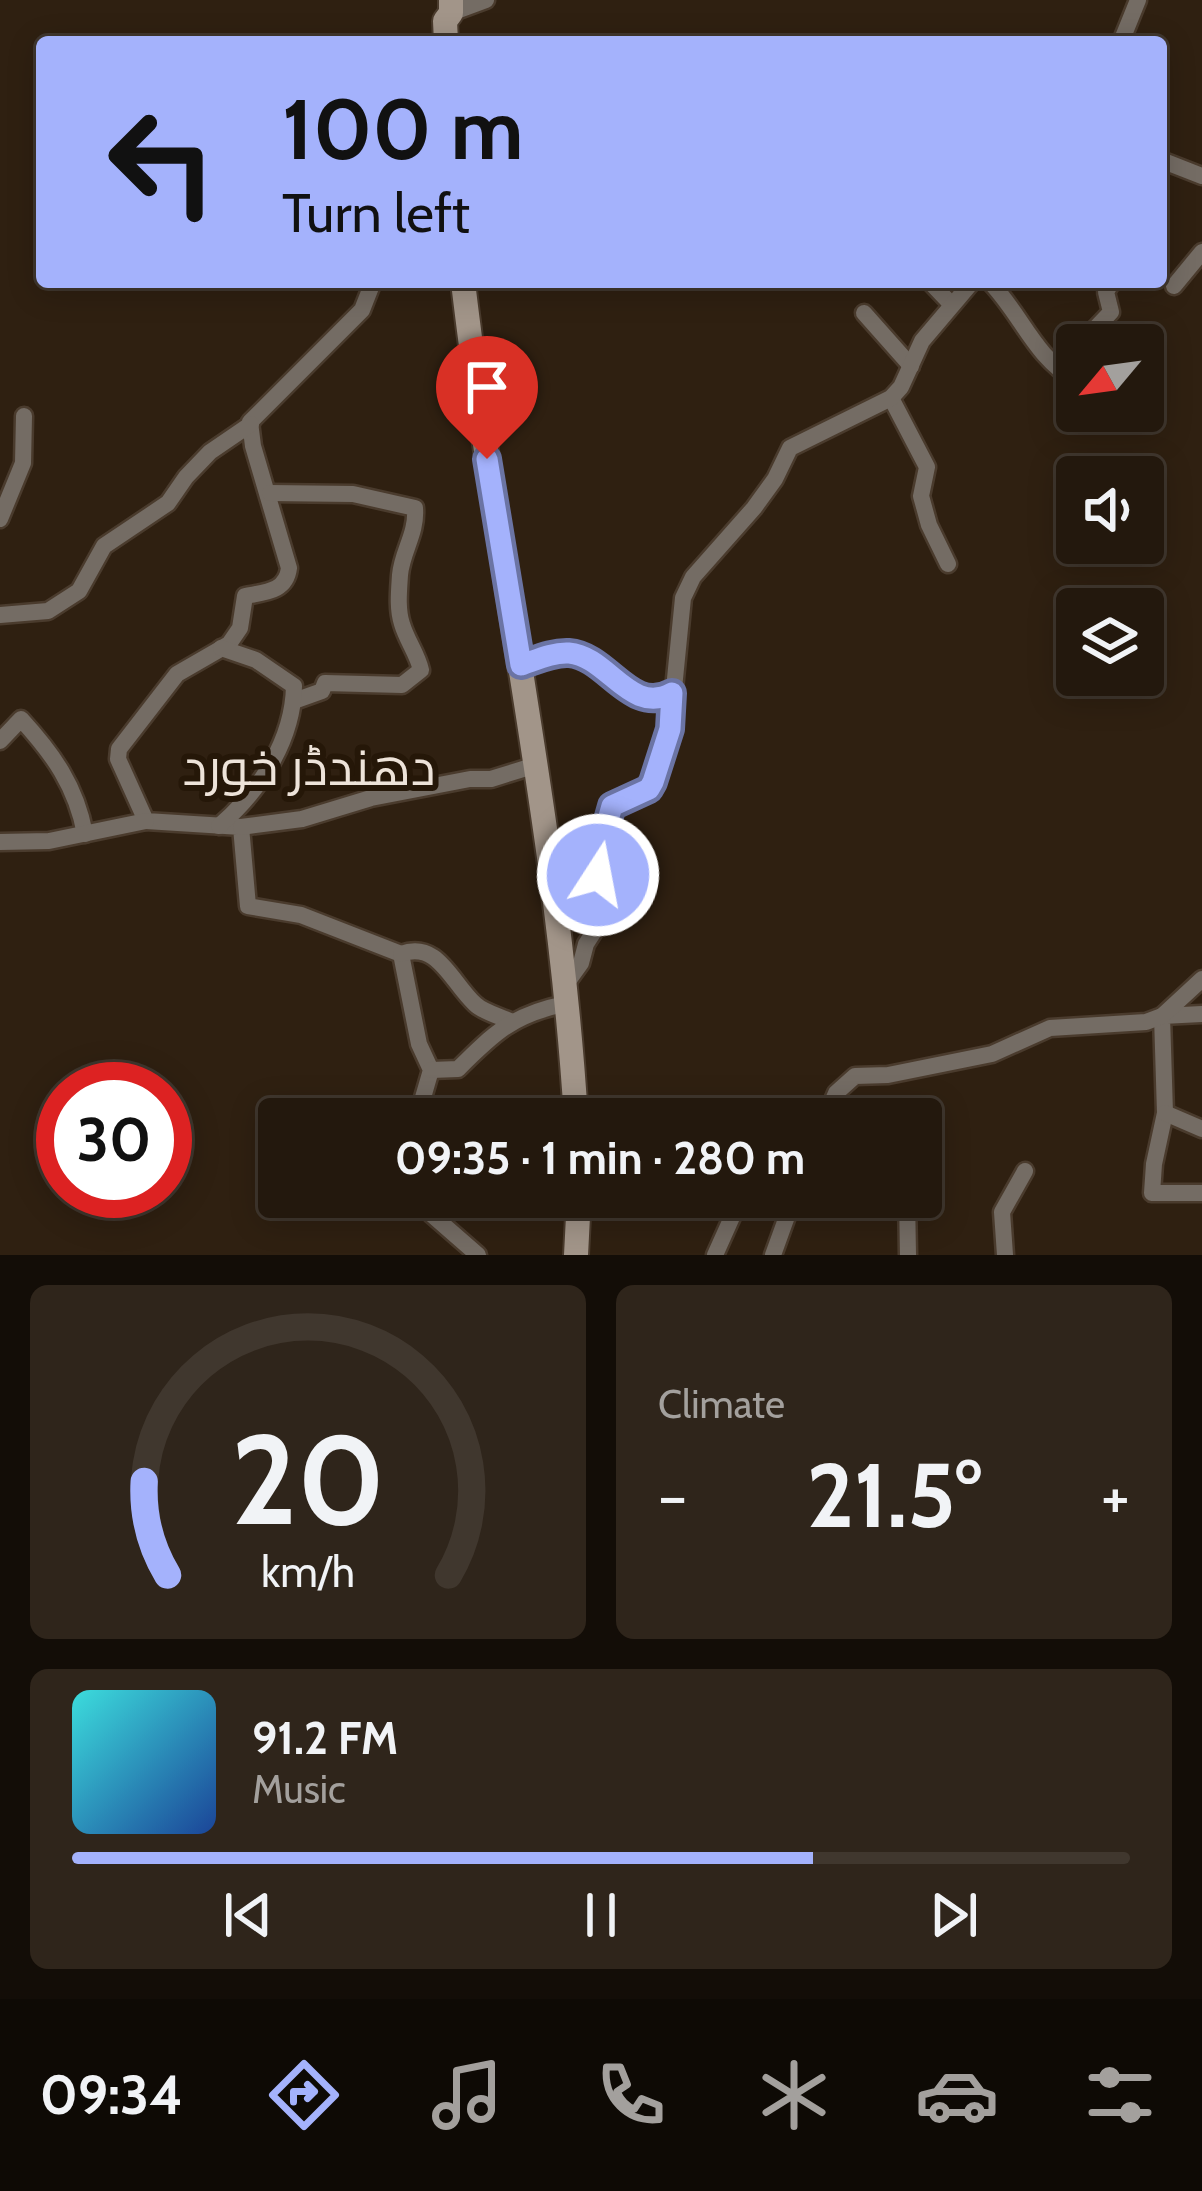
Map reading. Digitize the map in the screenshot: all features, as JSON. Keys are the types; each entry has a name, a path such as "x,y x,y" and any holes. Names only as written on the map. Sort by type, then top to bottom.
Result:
{"main road":[{"path":"464,288 536,765 574,1098"},
{"path":"576,1255 578,1218"}],"street":[{"path":"444,25 486,0"},
{"path":"1123,36 1138,0"},
{"path":"1167,162 1202,176"},
{"path":"1174,286 1202,252"},
{"path":"0,615 48,610 79,591 104,547 168,502 211,452 251,424 362,310 371,288"},
{"path":"936,288 952,305"},
{"path":"431,1070 458,1069 510,1021 564,996 586,944 606,913 596,862 612,806 649,789 670,729 683,598 693,577 754,508 790,448 891,398 922,341 967,288"},
{"path":"996,288 1040,354 1056,366"},
{"path":"1100,324 1111,312 1108,288"},
{"path":"864,313 911,365"},
{"path":"891,398 927,467 921,496 948,564"},
{"path":"0,519 23,463 24,416"},
{"path":"146,821 118,758 119,749 177,674 221,648 240,628 244,596 280,588 288,579 251,424"},
{"path":"270,493 353,494 415,508 417,526 400,568 399,606 421,670 402,685 325,683 322,691 294,701"},
{"path":"219,826 233,814 280,747 294,701 294,686 280,674 221,648"},
{"path":"521,665 569,653 586,658 631,692 651,700 672,693"},
{"path":"0,741 21,719 63,768 81,810 85,834"},
{"path":"0,842 49,841 146,821 241,827 302,819 371,798 490,779 536,765"},
{"path":"241,827 248,906 301,915 401,954 416,949 432,953 476,1006 510,1021"},
{"path":"401,954 419,1044 431,1070 423,1098"},
{"path":"1202,980 1162,1016 1165,1113 1152,1193 1202,1193"},
{"path":"834,1098 855,1076 888,1075 992,1054 1050,1028 1202,1014"},
{"path":"1165,1113 1202,1129"},
{"path":"1005,1255 1003,1212 1025,1171"},
{"path":"436,1218 478,1255"},
{"path":"716,1255 732,1218"},
{"path":"773,1255 786,1218"},
{"path":"908,1218 908,1255"}],"district":[{"name":"دھندڈر خورد","path":"309,767"}],"route":[{"path":"487,459 521,665 569,653 586,658 631,692 651,700 672,693 670,729 653,782 649,789 612,806 596,862 598,875"}]}
